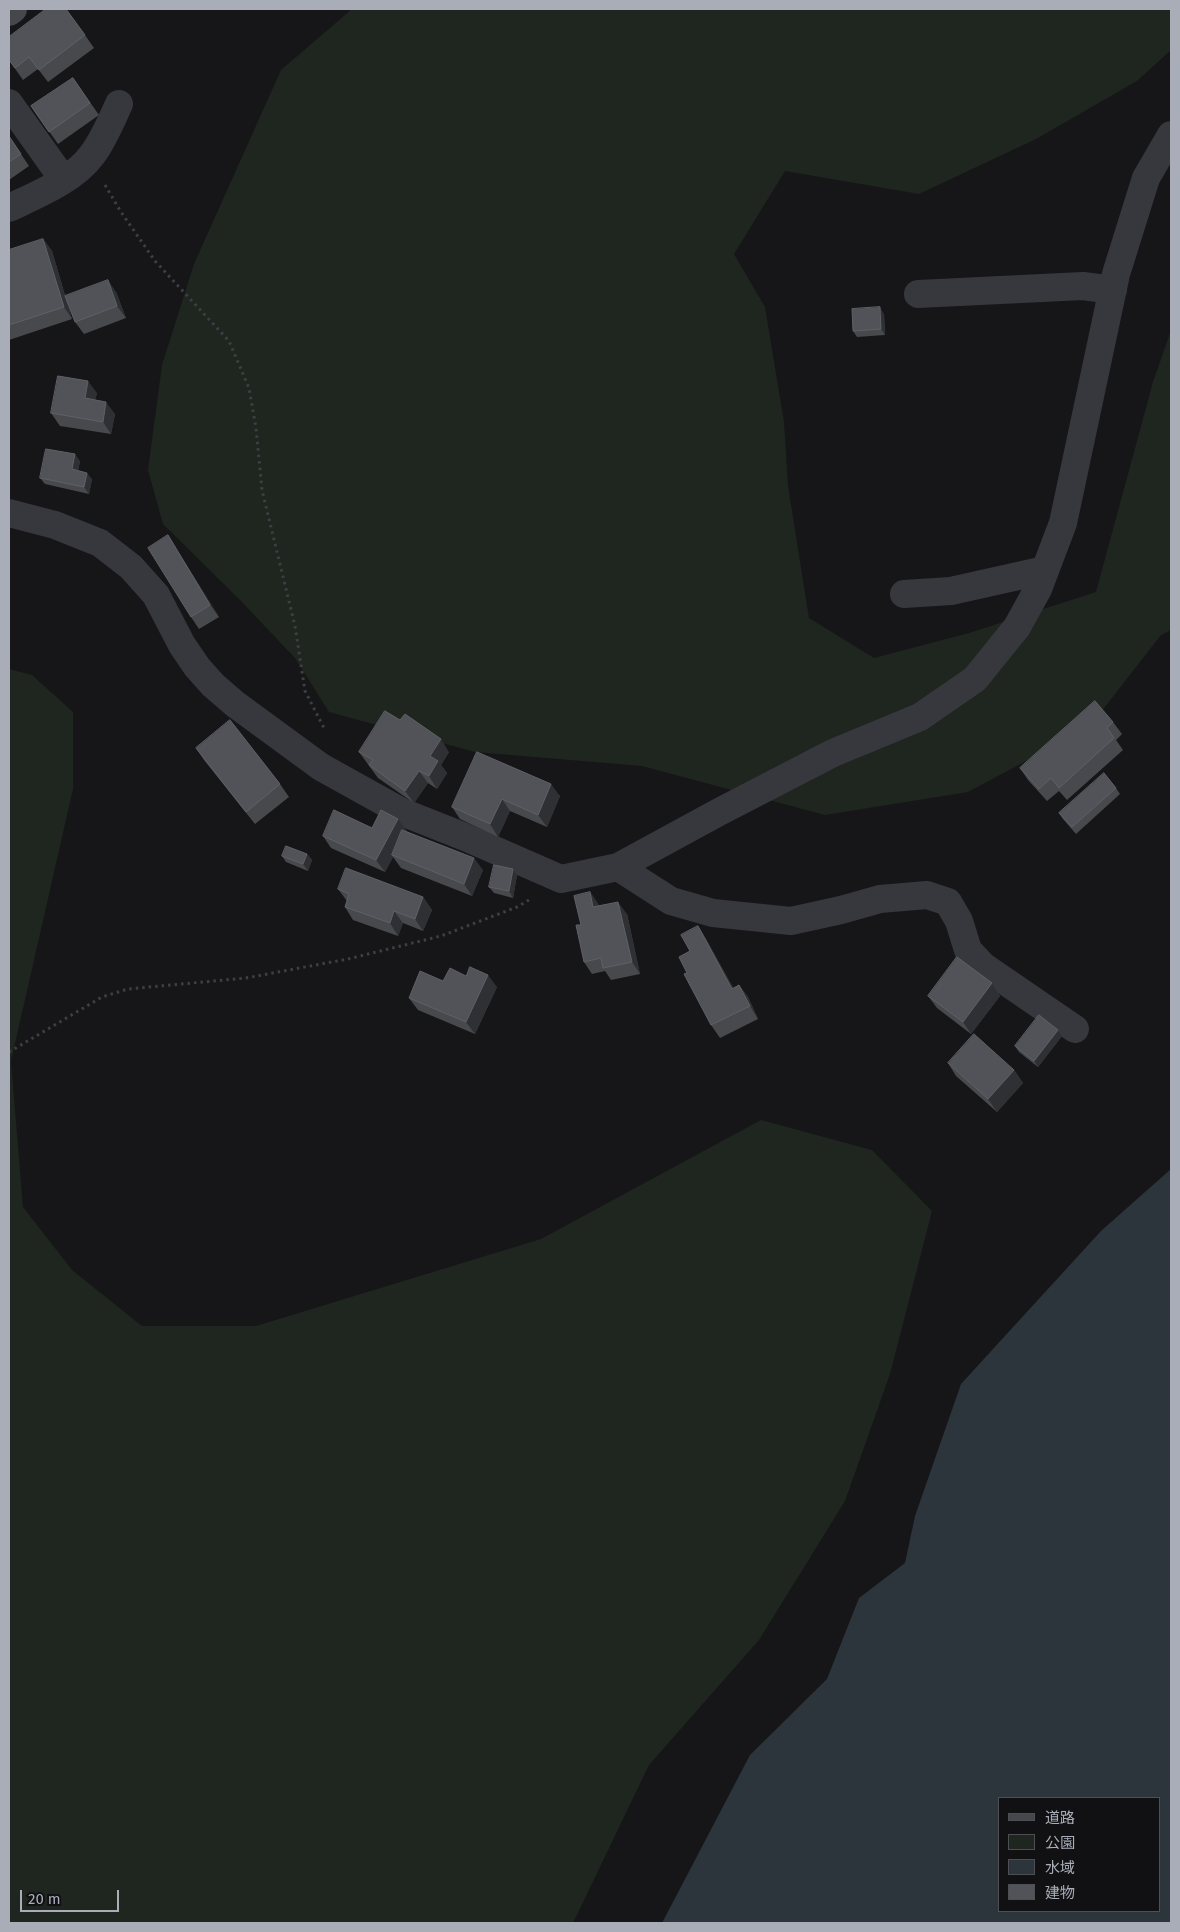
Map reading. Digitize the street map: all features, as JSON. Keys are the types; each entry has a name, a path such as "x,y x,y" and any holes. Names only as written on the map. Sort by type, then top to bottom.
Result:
{"street":[{"path":"9,12 14,9"},
{"path":"9,103 63,179"},
{"path":"9,208 50,188 83,166 90,158 119,104"},
{"path":"9,514 55,525 100,543 132,567 156,595 182,645 197,667 213,685 235,704 321,767 402,812 561,879 618,867 833,753 920,717 975,679 1018,627 1038,589 1063,523 1113,290 1131,222 1146,178 1171,135"},
{"path":"918,294 1083,286 1113,290"},
{"path":"904,594 951,590 1045,570"},
{"path":"618,867 671,901 714,912 781,920 791,921 880,899 927,896 948,902 959,921 968,950 982,966 1075,1029"}],"path":[{"path":"90,158 120,212 155,261 229,341 249,388 256,428 262,490 295,626 305,691 319,721 328,734 321,767"},
{"path":"9,1052 102,997 128,989 246,978 367,955 441,936 517,907 561,879"}],"green space":[{"path":"352,9 1171,9 1171,50 1137,81 1036,139 919,194 785,171 734,254 765,307 784,422 788,486 809,618 874,658 969,633 1096,592 1153,382 1171,330 1171,630 1161,635 1101,712 1026,761 968,792 825,815 642,766 475,752 329,712 295,658 240,600 163,524 148,470 162,365 194,264 281,70"},
{"path":"9,669 32,675 73,712 73,789 11,1061 23,1207 72,1270 142,1326 256,1326 541,1239 761,1120 872,1150 932,1211 890,1374 845,1501 759,1640 649,1765 573,1923 9,1923"}],"water":[{"path":"1171,1169 1171,1923 662,1923 750,1755 827,1679 859,1598 905,1563 915,1516 961,1384 1101,1231"}],"building":[{"path":"46,9 66,9 85,35 39,70 29,57 15,68 9,60 9,37"},
{"path":"73,78 90,103 49,132 31,106"},
{"path":"9,136 21,154 9,162"},
{"path":"43,239 64,307 9,325 9,250"},
{"path":"108,280 117,306 75,322 65,296"},
{"path":"880,307 881,329 853,331 852,309"},
{"path":"58,376 88,381 85,398 106,402 103,422 51,413"},
{"path":"46,449 75,454 72,469 87,473 84,487 40,478"},
{"path":"168,535 210,605 191,617 148,548"},
{"path":"1095,701 1113,722 1107,728 1114,738 1059,788 1051,778 1039,789 1020,768"},
{"path":"385,711 400,720 405,714 441,739 430,756 438,761 429,776 419,771 405,791 369,765 373,760 359,752"},
{"path":"230,720 280,784 246,812 196,748"},
{"path":"477,752 551,784 538,815 502,799 490,824 452,807"},
{"path":"1104,773 1116,788 1072,827 1059,813"},
{"path":"334,810 372,828 381,810 398,819 376,860 323,836"},
{"path":"402,830 474,858 464,884 392,855"},
{"path":"286,846 307,854 303,864 282,856"},
{"path":"494,865 513,869 509,891 489,887"},
{"path":"346,868 423,897 415,919 394,911 390,923 345,907 349,894 338,889"},
{"path":"590,892 593,907 618,902 632,962 603,968 601,958 584,962 576,925 581,925 574,896"},
{"path":"698,926 732,989 739,985 750,1006 711,1025 684,974 687,973 679,957 690,951 681,935"},
{"path":"957,957 992,983 963,1022 928,996"},
{"path":"470,967 488,975 466,1022 409,998 420,971 443,981 450,968 466,976"},
{"path":"1039,1015 1058,1030 1034,1061 1015,1046"},
{"path":"974,1034 1014,1070 988,1099 948,1063"}]}
